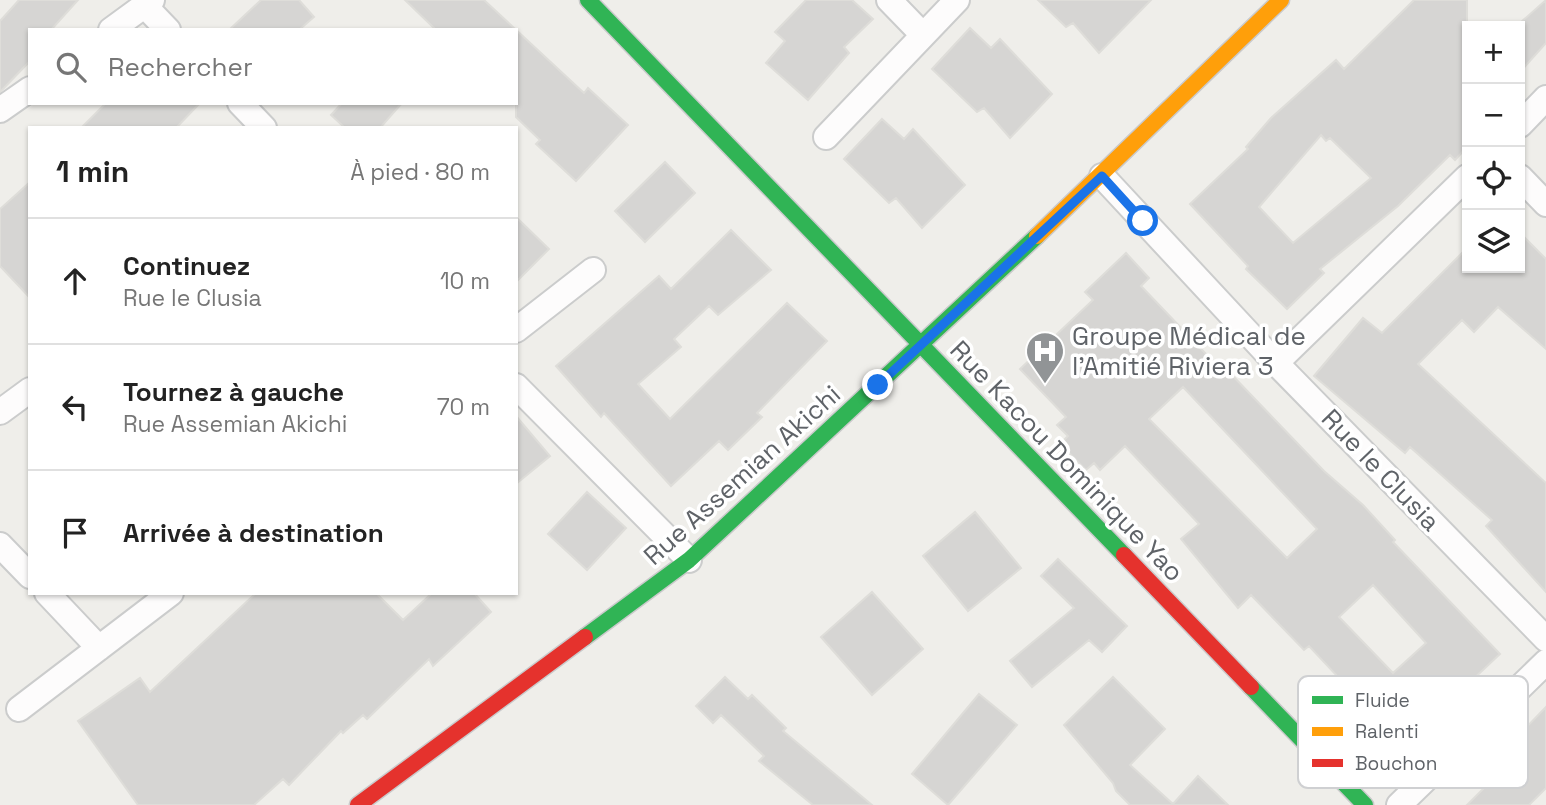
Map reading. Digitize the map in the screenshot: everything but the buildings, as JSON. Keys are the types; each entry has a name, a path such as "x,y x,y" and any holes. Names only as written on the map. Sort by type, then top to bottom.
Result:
{"street":[{"name":"Rue Kacou Dominique Yao","path":"588,0 1298,736"},
{"path":"889,0 922,34"},
{"path":"826,137 957,0"},
{"name":"Rue Assemian Akichi","path":"358,805 689,561 1102,176 1281,0"},
{"path":"114,28 148,3 167,28"},
{"path":"0,110 28,90"},
{"path":"1525,120 1546,99"},
{"path":"242,105 262,126"},
{"name":"Rue le Clusia","path":"1102,176 1276,363 1546,639"},
{"path":"1276,363 1462,182"},
{"path":"1525,182 1546,204"},
{"path":"518,328 593,270"},
{"path":"518,388 689,561"},
{"path":"0,412 28,391"},
{"path":"0,545 28,574"},
{"path":"49,595 99,648"},
{"path":"19,709 168,595"},
{"path":"1528,680 1546,662"},
{"name":"Rue Kacou Dominique Yao","path":"1349,788 1365,805"},
{"path":"1400,804 1416,788"}],"traffic: fast":[{"path":"588,0 1124,555"},
{"path":"585,637 689,560 1037,236"},
{"path":"1251,687 1298,736"},
{"path":"1349,788 1365,805"}],"traffic: slow":[{"path":"1037,236 1281,0"}],"traffic: jam":[{"path":"1124,555 1251,687"},
{"path":"358,805 585,637"}],"place":[{"name":"Groupe Médical de l'Amitié Riviera 3","path":"1045,385"}],"route":[{"path":"878,385 1102,176 1143,221"}]}
